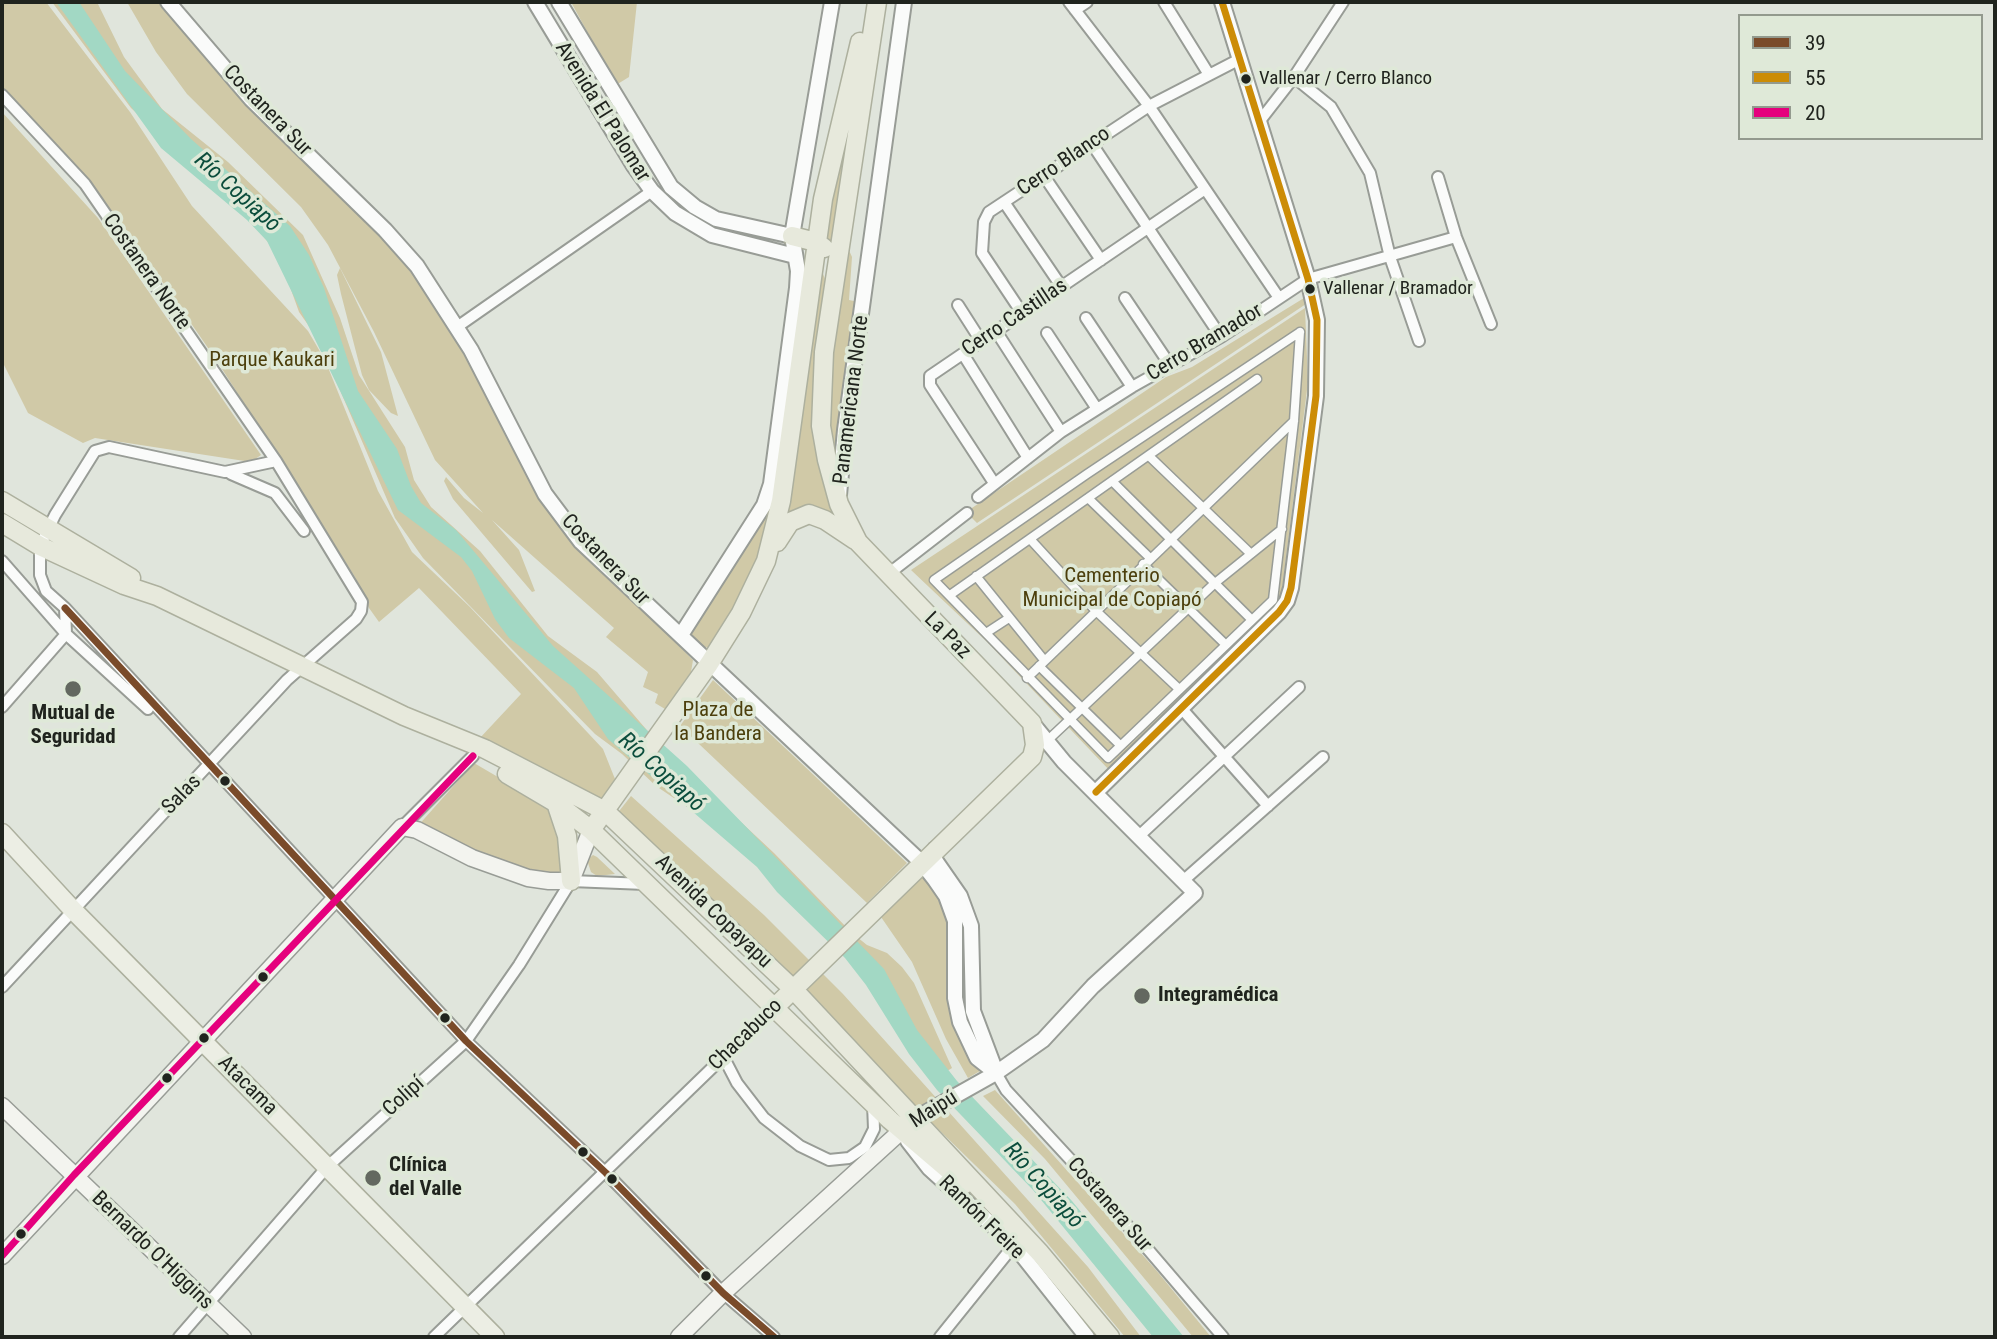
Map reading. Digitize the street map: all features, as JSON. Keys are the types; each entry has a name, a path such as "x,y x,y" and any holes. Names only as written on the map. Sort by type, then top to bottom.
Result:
{"highway":[{"path":"766,561 779,512 826,179 855,70 867,2"},
{"name":"Panamericana Norte","path":"839,504 821,426 822,378 877,2"},
{"path":"792,236 816,242 831,258 827,303 831,312"},
{"path":"789,359 793,421"},
{"name":"Avenida Copayapu","path":"2,500 157,596 404,716 485,749 605,811 793,989 1040,1253 1110,1337"},
{"name":"La Paz","path":"839,504 858,542 887,575 1032,723"},
{"path":"591,830 709,664 741,613 766,561 790,522 809,514 825,520 858,542"},
{"name":"Avenida Copayapu","path":"2,523 40,547 124,585 157,596"},
{"name":"Avenida Copayapu","path":"404,716 556,803 591,830 873,1104 999,1210"},
{"path":"1032,723 1036,738 1032,757"},
{"name":"Chacabuco","path":"774,1007 1032,757"},
{"path":"556,803 567,836 571,881"}],"main road":[{"path":"2,1256 74,1175 402,827 417,830 472,858 528,878 571,881"},
{"name":"Colipí","path":"571,881 591,830"},
{"name":"Atacama","path":"2,833 73,910 495,1337"},
{"name":"Bernardo O'Higgins","path":"2,1106 243,1337"},
{"name":"Maipú","path":"679,1337 723,1293 916,1118"}],"street":[{"name":"Costanera Sur","path":"168,2 251,99 417,266 457,327 545,494 581,542 921,862 952,909 956,933 955,998 965,1035 977,1058 1000,1071"},
{"name":"Avenida El Palomar","path":"535,2 652,191 686,222 712,235 792,236"},
{"name":"Avenida El Palomar","path":"559,2 671,187 704,213 795,256"},
{"path":"681,635 764,505 771,484 798,280 792,236 832,2"},
{"name":"Panamericana Norte","path":"839,504 845,430 904,2"},
{"path":"1087,2 1072,6 1149,106 1279,298"},
{"path":"1164,2 1208,73"},
{"path":"1096,792 1279,612 1290,594 1317,379 1317,320 1308,279 1222,2"},
{"path":"1259,122 1294,77 1343,2"},
{"name":"Cerro Blanco","path":"1022,313 980,247 989,212 1149,106 1208,73 1240,59"},
{"path":"575,69 589,74 601,74"},
{"path":"1294,77 1331,107 1370,173 1390,257 1419,341"},
{"name":"Costanera Norte","path":"2,95 85,184 276,461 358,592 362,606"},
{"path":"1092,144 1221,337"},
{"path":"1044,176 1101,260"},
{"path":"1438,177 1456,237 1491,324"},
{"name":"Cerro Castillas","path":"994,483 930,385 930,376 1205,189"},
{"path":"457,327 652,191"},
{"path":"1004,202 1062,286"},
{"name":"Cerro Bramador","path":"978,497 1061,432 1132,387 1221,337 1308,279 1456,237"},
{"path":"1125,298 1170,365"},
{"path":"958,305 981,341"},
{"path":"1086,318 1132,387"},
{"path":"996,331 1061,432"},
{"path":"1300,332 1294,422 1282,529 1273,600 1224,643 1108,758 934,580 1300,332"},
{"path":"1047,333 1097,409"},
{"path":"963,354 1028,458"},
{"path":"950,595 1257,379"},
{"path":"1027,678 1294,422"},
{"path":"304,531 278,495 259,485 225,472 102,448 91,456 48,528 40,547 40,575 46,591 100,645 466,1041 606,1173 723,1293 774,1337"},
{"path":"1149,456 1251,554"},
{"path":"225,472 276,461"},
{"path":"253,468 259,485"},
{"path":"1112,481 1252,620"},
{"path":"1088,498 1188,608 1224,643"},
{"path":"887,575 967,513"},
{"path":"1048,740 1215,583 1282,529"},
{"path":"1030,539 1095,610 1178,688"},
{"path":"2,561 66,634 210,765"},
{"path":"976,576 1042,663 1120,745"},
{"name":"Salas","path":"2,987 302,667 356,619 362,606"},
{"path":"2,706 66,634 65,608"},
{"path":"986,633 1009,618"},
{"path":"66,634 100,645"},
{"path":"1139,836 1299,687"},
{"path":"1182,709 1268,806"},
{"name":"La Paz","path":"1032,723 1064,762 1195,892"},
{"path":"402,827 473,756"},
{"path":"1032,757 1052,757 1064,762"},
{"path":"1184,880 1323,757"},
{"name":"Costanera Sur","path":"935,849 935,860 960,896 971,926 974,1011 1006,1090 1080,1170 1223,1337"},
{"path":"571,881 650,885"},
{"name":"Colipí","path":"179,1337 327,1167 466,1041 533,943 571,881"},
{"name":"Maipú","path":"916,1118 1000,1071 1056,1028 1093,986 1195,892"},
{"name":"Chacabuco","path":"434,1337 606,1173 774,1007"},
{"path":"723,1056 737,1083 764,1118 800,1146 829,1160 849,1158 865,1147 874,1129 873,1104"},
{"name":"Ramón Freire","path":"902,1131 929,1168 1014,1245 1087,1337"},
{"path":"940,1337 1014,1245"}],"green space":[{"name":"Parque Kaukari","path":"2,2 46,2 130,112 192,206 308,331 325,360 378,491 412,552 470,607 603,749 615,779 600,803 479,739 521,694 419,588 379,622 369,608 355,577 215,358 127,231 83,176 2,89"},
{"path":"52,2 97,2 124,57 162,109 228,162 303,235 340,318 359,375 405,447 414,480 431,507 480,551 548,636 597,672 664,750 774,853 852,933 867,945 887,953 902,967 914,983 952,1068 931,1081 872,976 774,880 699,815 656,786 622,754 595,734 423,558 395,518 318,339 299,312 279,256 247,216 131,108"},
{"name":"Parque Kaukari","path":"127,2 162,2 346,196 442,304 564,529 693,660 691,672 665,709 655,703 658,694 643,687 648,672 606,637 614,628 492,520 519,550 535,591 532,592 453,499 444,481 446,477 464,498 483,513 435,460 374,332 328,245 301,207 187,94 156,52"},
{"path":"571,2 637,2 629,77 616,85"},
{"path":"2,112 98,218 261,455 251,462 95,438 83,443 28,413 2,361"},
{"path":"846,133 851,136 833,243 823,238"},
{"path":"848,248 852,257 849,300 859,302 837,457 833,458 829,431 832,363"},
{"path":"820,266 825,279 814,357 813,412 843,522 818,509 783,523"},
{"path":"340,268 381,352 398,416 391,413 369,390 362,375 337,275"},
{"path":"1304,298 1306,304 977,523 966,512 1166,377 1192,367"},
{"name":"Cementerio Municipal de Copiapó","path":"1305,308 1308,382 1281,598 1111,772 986,641 911,570"},
{"path":"776,489 753,579 712,646 704,648 693,640 691,630"},
{"name":"Plaza de la Bandera","path":"713,680 907,863 867,903 680,726"},
{"path":"474,763 556,811 562,874 539,875 505,867 416,828"},
{"path":"631,796 764,915 843,994 1088,1267 1141,1337 1125,1337 1015,1204 616,815"},
{"path":"593,855 615,874 597,876 591,872 587,860"},
{"path":"923,877 939,898 949,920 964,1045 980,1071 968,1078 946,1039 912,962 881,917 916,879"},
{"path":"995,1090 1156,1270 1211,1337 1193,1337 1045,1159 983,1096"}],"water":[{"name":"Río Copiapó","path":"56,2 79,2 125,71 191,139 290,226 309,255 324,288 358,391 397,449 411,486 421,503 456,530 553,646 687,766 884,969 917,1030 957,1081 1072,1201 1184,1337 1153,1337 1033,1190 937,1090 909,1054 866,985 845,958 777,892 757,867 608,739 574,688 509,638 495,619 472,571 461,557 398,510 267,241 247,220 161,148"}],"transit line":[{"name":"55","path":"1096,792 1279,612 1287,601 1291,588 1316,396 1317,320 1308,279 1222,2"},
{"name":"39","path":"65,608 466,1041 606,1173 723,1293 774,1337"},
{"name":"20","path":"2,1256 74,1175 473,756"}],"place":[{"name":"Vallenar / Cerro Blanco","path":"1246,79"},
{"name":"Vallenar / Bramador","path":"1310,289"},
{"name":"Mutual de Seguridad","path":"73,689"},
{"name":"Integramédica","path":"1142,996"},
{"name":"Clínica del Valle","path":"373,1178"}]}
